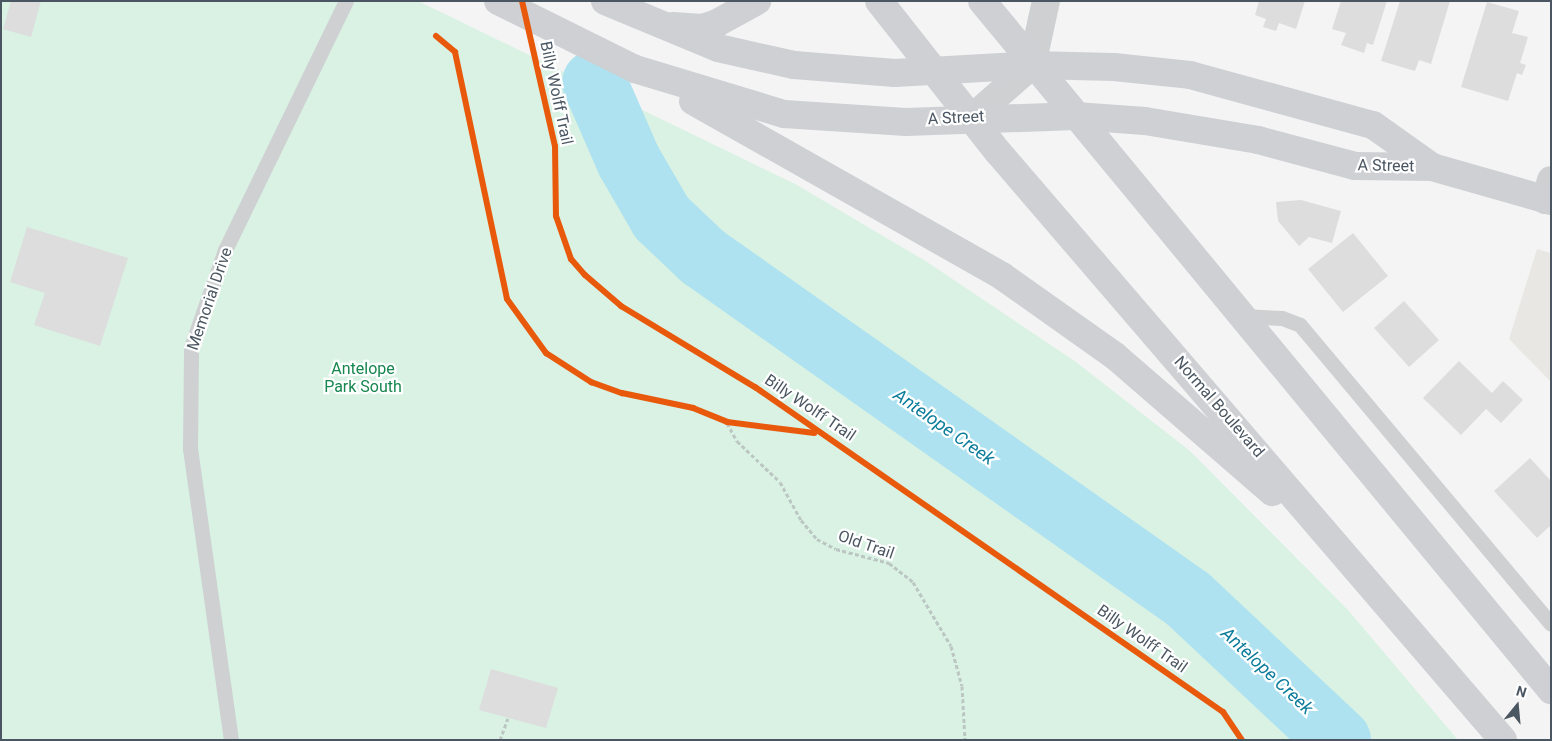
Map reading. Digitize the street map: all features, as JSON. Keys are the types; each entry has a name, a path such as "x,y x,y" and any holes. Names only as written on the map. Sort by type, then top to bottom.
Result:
{"main road":[{"name":"A Street","path":"498,1 634,69 784,114 906,122 974,116 1076,116 1195,128 1355,166 1432,166 1549,194"},
{"name":"A Street","path":"606,1 718,48 794,65 871,73 939,72 1032,65 1138,68 1244,87 1373,125 1432,166"},
{"path":"660,24 702,28 757,1"},
{"name":"Normal Boulevard","path":"879,1 974,116 998,152 1503,740"},
{"path":"982,1 1032,65 1551,690"},
{"path":"634,69 930,232 1059,315 1196,423 1374,588"}],"street":[{"path":"974,116 1032,65 1046,1"}],"lane":[{"name":"Memorial Drive","path":"231,740 190,449 191,347 225,250 346,1"},
{"path":"1241,316 1282,318 1300,325 1551,624"}],"path":[{"path":"436,36 455,52 499,270 508,299 534,339 559,364 591,382 693,408 727,422 817,433"},
{"path":"500,740 508,718"}],"shaded area":[{"path":"1537,249 1551,253 1551,382 1509,339"}],"green space":[{"name":"Antelope Park South","path":"1,1 418,1 797,185 927,262 1076,362 1190,451 1348,610 1458,740 1,740"}],"building":[{"path":"11,1 41,1 31,37 3,29"},
{"path":"1259,1 1305,1 1296,29 1279,23 1276,31 1263,27 1266,19 1255,15"},
{"path":"1341,1 1387,1 1373,45 1367,43 1364,53 1341,45 1346,33 1332,29"},
{"path":"1400,1 1450,1 1431,64 1419,60 1415,71 1381,61"},
{"path":"1487,2 1519,11 1512,33 1528,37 1520,63 1526,65 1522,75 1517,73 1508,101 1461,87"},
{"path":"1301,200 1341,211 1332,243 1309,237 1299,246 1278,221 1276,202"},
{"path":"27,227 128,258 100,346 34,325 45,293 10,282"},
{"path":"1353,233 1388,276 1343,312 1308,269"},
{"path":"1404,301 1439,340 1409,367 1374,328"},
{"path":"1459,361 1492,393 1503,381 1523,400 1501,423 1486,409 1461,435 1423,398"},
{"path":"1530,458 1551,481 1551,525 1537,538 1494,491"},
{"path":"491,669 558,688 546,728 479,710"}],"waterway":[{"name":"Antelope Creek","path":"594,82 628,160 661,217 702,256 1188,599 1338,740"}],"cycle path":[{"name":"Billy Wolff Trail","path":"522,1 555,146 556,216 571,259 585,275 621,306 755,387 1223,712 1242,740"},
{"name":"Billy Wolff Trail","path":"436,36 455,52 507,299 546,353 591,382 622,393 693,408 727,422 814,433"}]}
